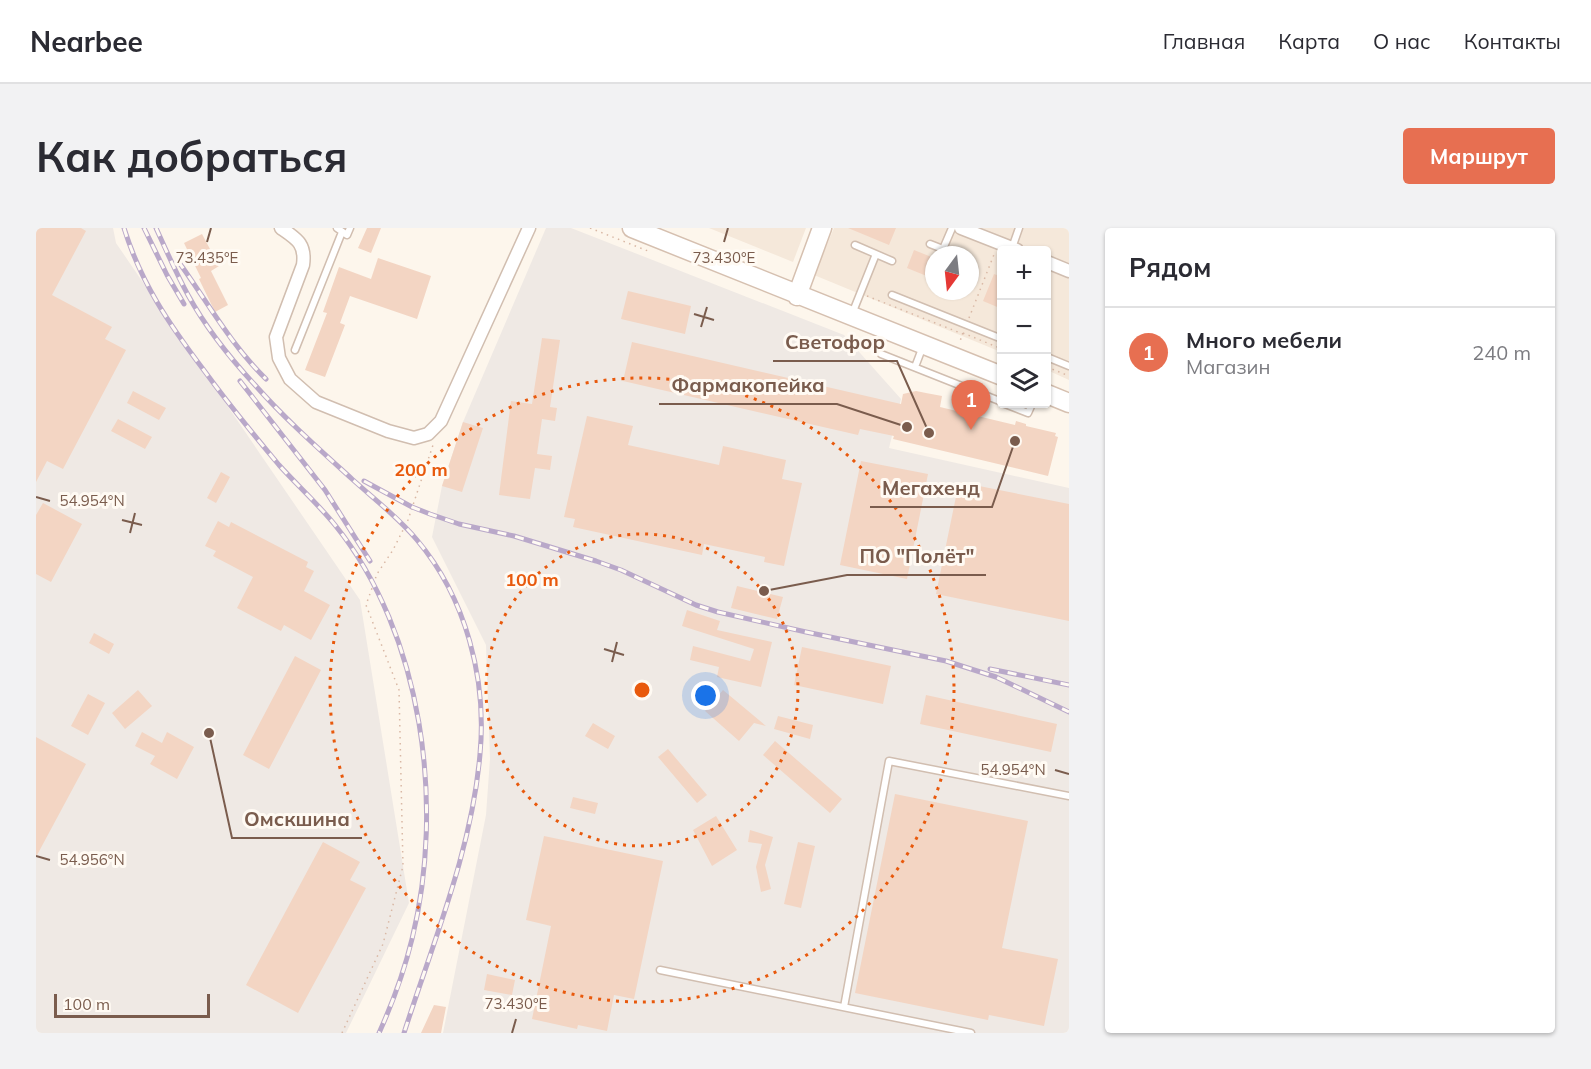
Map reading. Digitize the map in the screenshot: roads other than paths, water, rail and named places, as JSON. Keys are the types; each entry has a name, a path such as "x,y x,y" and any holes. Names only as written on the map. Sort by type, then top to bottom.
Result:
{"main road":[{"path":"632,228 796,296 997,374"},
{"path":"796,296 822,228"},
{"path":"1051,396 1069,403"}],"street":[{"path":"281,228 298,240 305,253 303,265 276,337 279,358 290,379 316,402 388,431 414,438 428,434 441,422 528,228"},
{"path":"961,228 1006,246"},
{"path":"1051,264 1069,272"}],"lane":[{"path":"295,350 340,230 347,235 350,228"},
{"path":"944,246 952,228"},
{"path":"1015,246 1019,228"},
{"path":"930,244 935,246"},
{"path":"855,245 892,261"},
{"path":"851,317 876,254"},
{"path":"892,296 997,337"},
{"path":"915,367 923,345"},
{"path":"881,354 997,401"},
{"path":"1051,359 1069,366"},
{"path":"1016,408 1028,413 1030,408"},
{"path":"844,1007 889,761 1069,796"},
{"path":"660,970 970,1033"}],"railway":[{"path":"124,228 148,285 179,336 221,394 260,442 335,525 365,569 389,617 407,669 419,723 425,778 426,833 422,887 412,939 398,987 379,1033"},
{"path":"144,228 184,304"},
{"path":"156,228 195,307 237,364 290,422 394,516 417,540 448,587 470,641 480,697 480,754 476,790 450,895 404,1033"},
{"path":"178,261 230,337 266,379"},
{"path":"240,381 325,490 370,561"},
{"path":"364,481 430,514 596,561 621,570 696,605 806,632 946,661 996,677 1069,712"},
{"path":"990,669 1069,685"}],"place":[{"name":"Фармакопейка","path":"907,427"},
{"name":"Много мебели","path":"971,430"},
{"name":"Светофор","path":"929,433"},
{"name":"Мегахенд","path":"1015,441"},
{"name":"ПО \"Полёт\"","path":"764,591"},
{"name":"Омскшина","path":"209,733"}]}
